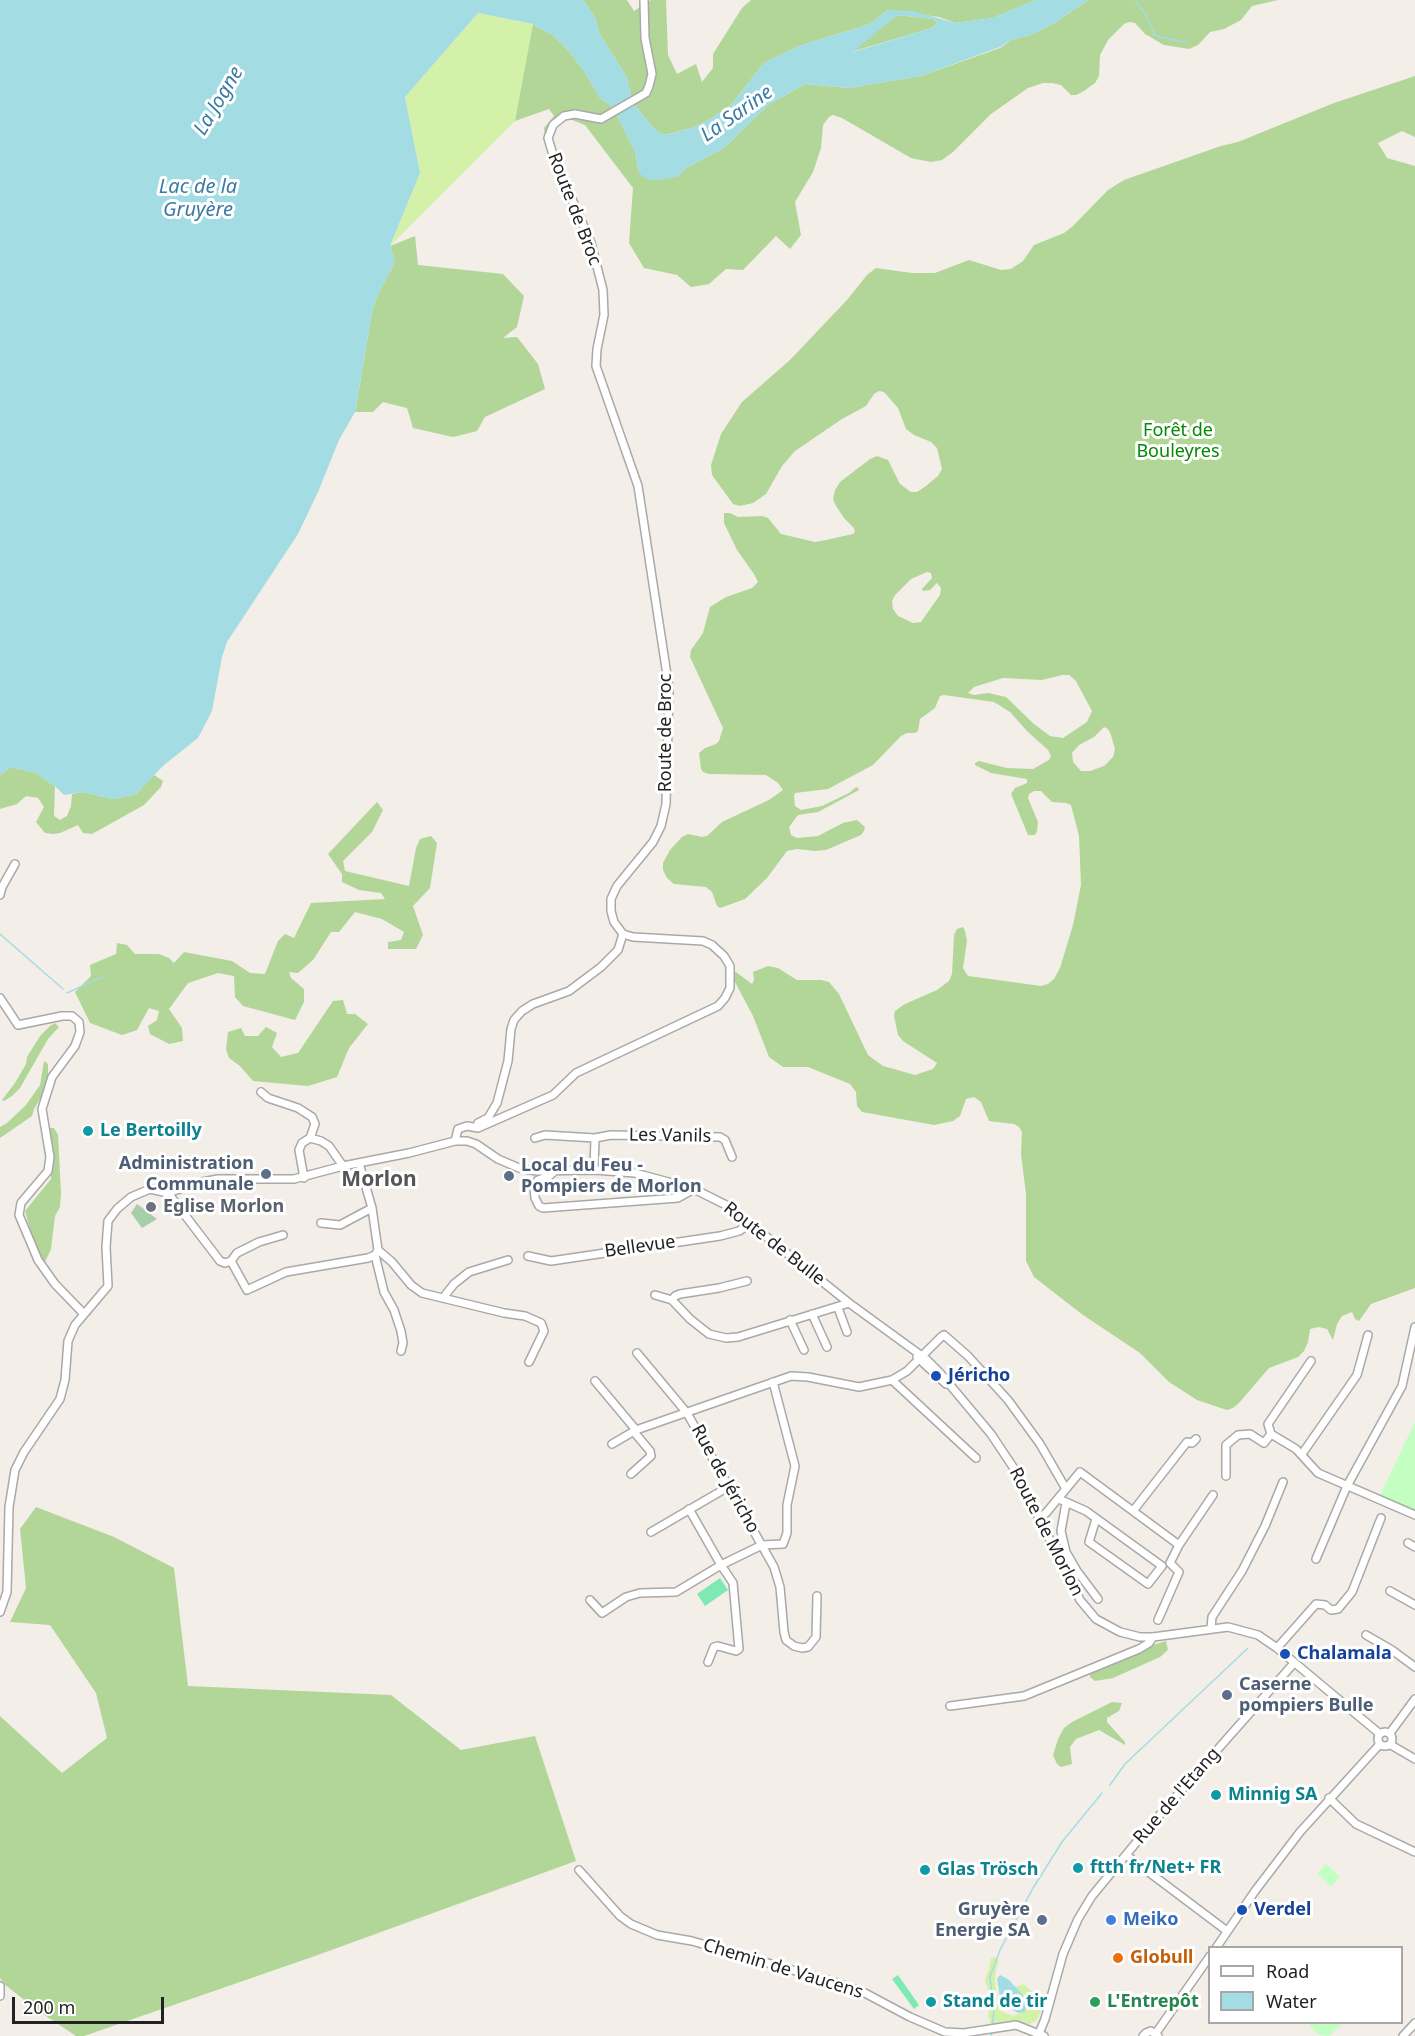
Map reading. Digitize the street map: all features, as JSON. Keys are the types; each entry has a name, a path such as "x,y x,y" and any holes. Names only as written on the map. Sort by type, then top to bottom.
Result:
{"street":[{"name":"Route de Broc","path":"622,934 610,911 611,900 616,886 653,842 661,826 666,804 669,688 638,486 596,366 604,315 603,290 591,243 554,158 548,138 553,125 567,114 580,114 598,119 605,117 641,97 650,86 652,74 645,38 644,0"},
{"path":"0,895 15,864"},
{"path":"0,1612 6,1592 9,1507 15,1470 24,1452 60,1399 65,1380 68,1341 75,1325 108,1286 105,1247 108,1221 117,1209 131,1197 150,1189 168,1193 197,1183 218,1179 304,1178 343,1166 455,1141 458,1129 460,1124 484,1121 497,1103 508,1061 512,1024 519,1013 533,1004 569,991 601,967 618,950 622,934 633,937 703,942 712,945 724,956 730,966 730,988 725,998 717,1006 576,1073 554,1095 478,1128 467,1126 458,1129"},
{"path":"0,998 18,1025 62,1016 72,1016 79,1022 80,1032 75,1046 52,1077 42,1108 50,1157 48,1171 21,1203 19,1215 38,1260 55,1284 83,1313"},
{"path":"261,1092 268,1098 298,1108 312,1117 315,1124 310,1138 302,1143 299,1150 304,1178"},
{"name":"Les Vanils","path":"535,1138 545,1135 595,1138 611,1135 654,1134 720,1137 725,1140 732,1157"},
{"path":"310,1138 329,1146 343,1166"},
{"path":"594,1170 595,1138"},
{"name":"Route de Bulle","path":"455,1141 476,1144 498,1159 519,1168 634,1173 694,1189 728,1206 751,1223 876,1324"},
{"path":"359,1163 372,1208 376,1253 384,1292 402,1331 401,1351"},
{"path":"555,1171 549,1176 538,1179 534,1187 538,1206 543,1208 678,1198 694,1189"},
{"path":"168,1193 220,1261 225,1263 231,1261 237,1253 259,1242 283,1235"},
{"path":"321,1223 340,1225 372,1208"},
{"name":"Bellevue","path":"528,1256 551,1261 709,1237 740,1231 751,1223"},
{"path":"231,1261 247,1290 286,1272 376,1253 392,1262 411,1285 422,1293 525,1316 541,1323 544,1331 529,1362"},
{"path":"443,1298 454,1284 469,1272 508,1260"},
{"path":"672,1300 680,1294 747,1281"},
{"path":"655,1295 672,1300 690,1319 709,1334 726,1338 738,1337 849,1303"},
{"path":"838,1308 848,1332"},
{"path":"812,1314 827,1347"},
{"path":"790,1320 804,1350"},
{"name":"Route de Morlon","path":"876,1324 921,1358 991,1434 1015,1470 1040,1516 1080,1600 1105,1625 1140,1637 1228,1627 1249,1631 1277,1648 1380,1734"},
{"path":"1316,1559 1347,1486 1402,1386 1415,1326"},
{"path":"687,1413 791,1376 860,1387 892,1380 921,1358 944,1335 962,1350 1013,1407 1040,1444 1066,1489"},
{"path":"1302,1454 1357,1375 1368,1335"},
{"name":"Rue de Jéricho","path":"637,1353 687,1413 774,1567 780,1587 786,1640 794,1646 808,1647 816,1637 817,1596"},
{"path":"1311,1361 1268,1424 1271,1434 1302,1454 1318,1473 1415,1515"},
{"path":"892,1380 976,1458"},
{"path":"596,1381 650,1451 651,1456 631,1474"},
{"path":"762,1545 783,1544 787,1533 787,1505 795,1466 773,1382"},
{"name":"Rue de Jéricho","path":"612,1444 635,1431 687,1413"},
{"path":"1226,1476 1226,1445 1238,1434 1246,1433 1264,1443 1271,1434"},
{"path":"1133,1511 1187,1443 1192,1443 1196,1439"},
{"path":"1040,1516 1046,1513 1080,1472 1179,1545"},
{"path":"1211,1628 1212,1617 1242,1571 1283,1482"},
{"path":"651,1532 728,1486"},
{"path":"1158,1620 1179,1572 1170,1563 1179,1545 1213,1495"},
{"path":"1059,1498 1086,1511 1162,1566 1148,1584 1089,1542 1096,1519"},
{"path":"1066,1503 1061,1530 1066,1552 1098,1599"},
{"path":"689,1509 733,1583 736,1602 739,1649 736,1651 714,1647 708,1662"},
{"path":"1277,1648 1316,1604 1325,1605 1331,1610 1338,1609 1352,1592 1382,1518"},
{"name":"Rue de Jéricho","path":"590,1599 602,1613 626,1597 640,1593 676,1592 721,1565 762,1545"},
{"path":"1390,1591 1415,1605"},
{"path":"1366,1635 1415,1667"},
{"path":"950,1706 1024,1696 1139,1648 1149,1643 1153,1637"},
{"name":"Rue de l'Etang","path":"1040,2035 1058,1968 1072,1931 1092,1896 1294,1663"},
{"path":"1390,1733 1415,1699"},
{"path":"1390,1733 1380,1734 1378,1738 1380,1744 1385,1747 1391,1745 1415,1759"},
{"path":"1390,1733 1393,1737 1391,1745"},
{"path":"1217,1946 1270,1871 1329,1798 1380,1744"},
{"path":"1329,1798 1356,1824 1415,1852"},
{"path":"1126,1855 1227,1931"},
{"name":"Chemin de Vaucens","path":"579,1870 620,1916 631,1924 657,1935 692,1941 863,1992 910,2017 945,2032 1019,2026 1040,2035"},
{"path":"1143,2036 1148,2031 1157,2035 1208,1958"},
{"path":"0,1986 0,1996"},
{"path":"1403,2036 1415,2023"}],"green space":[{"path":"583,0 627,0 634,11 651,0 666,0 668,55 677,74 696,64 702,82 713,68 713,54 742,8 751,0 1036,0 993,18 955,23 939,17 888,10 870,24 799,46 764,63 731,105 692,128 665,135 655,130 633,103 626,76 599,33 595,17"},
{"path":"1088,0 1278,0 1252,6 1241,20 1224,29 1210,32 1198,45 1189,49 1164,45 1145,34 1135,23 1124,24 1108,40 1100,55 1099,76 1095,83 1076,95 1071,95 1061,85 1052,83 1043,83 1028,88 991,114 942,160 931,162 911,158 833,115 823,125 821,148 813,172 795,202 801,235 790,249 776,236 743,270 726,269 709,284 691,287 677,275 644,268 629,243 633,188 585,125 567,118 550,128 546,146 544,128 554,116 549,109 515,121 533,24 554,36 569,51 600,98 613,107 635,152 639,173 677,177 686,168 724,148 768,105 805,84 849,88 921,76 1000,48 1013,39 1031,35 1056,22"},
{"path":"478,13 533,24 515,121 390,246 420,173 405,97"},
{"path":"897,15 934,19 937,23 932,28 851,52"},
{"name":"Forêt de Bouleyres","path":"1415,76 1415,137 1402,131 1378,143 1387,158 1415,166 1415,1288 1371,1304 1359,1321 1355,1319 1352,1312 1342,1316 1337,1324 1333,1340 1327,1329 1319,1327 1310,1329 1308,1342 1298,1357 1269,1368 1239,1403 1227,1410 1197,1400 1169,1382 1140,1353 1083,1315 1034,1277 1026,1261 1026,1194 1021,1154 1022,1132 1019,1127 1014,1124 989,1121 981,1102 974,1097 966,1099 960,1116 953,1121 934,1125 862,1112 857,1106 856,1092 850,1084 808,1067 783,1067 769,1057 753,1016 734,980 736,972 752,984 753,972 768,966 778,968 797,980 829,982 839,994 868,1055 883,1066 915,1075 933,1069 937,1063 903,1041 898,1035 895,1011 937,990 949,981 952,974 954,935 957,929 963,927 965,931 967,941 963,968 968,976 1041,986 1054,979 1060,968 1073,925 1081,885 1079,836 1071,805 1052,802 1041,791 1029,794 1028,798 1038,822 1035,835 1028,835 1011,794 1015,788 1027,783 1027,779 991,773 975,765 979,761 1007,768 1033,769 1049,760 1051,756 1048,750 1010,712 994,702 940,696 935,708 920,719 918,731 901,736 873,765 828,789 795,793 795,806 801,810 822,806 857,787 859,790 818,812 798,815 789,827 791,835 797,838 818,836 843,823 857,820 865,827 864,831 861,835 826,850 787,851 767,878 745,899 720,908 712,892 706,887 674,884 667,878 663,870 663,863 670,850 682,837 688,834 707,836 722,822 769,800 783,790 778,783 766,775 709,774 701,769 699,753 719,741 723,728 690,657 691,650 703,633 710,607 726,597 752,588 758,582 737,550 724,523 724,513 738,517 762,516 768,518 781,534 815,542 826,540 855,532 833,499 840,482 870,459 877,456 888,460 900,484 911,492 917,492 926,486 938,476 942,469 937,448 931,442 906,429 898,408 884,392 879,391 874,394 866,406 842,419 795,451 782,466 766,494 753,503 740,506 733,504 712,475 711,465 721,434 742,402 790,360 876,268 912,273 935,273 969,260 1001,270 1011,269 1023,261 1034,245 1064,233 1072,227 1108,190 1124,180 1238,142 1334,103","holes":["927,572 931,573 932,578 922,589 923,591 930,590 937,583 941,588 940,595 921,622 913,623 898,616 893,609 892,601 911,579","1069,675 1076,681 1092,711 1087,722 1063,738 1050,736 1006,697 988,693 974,695 968,693 974,687 1003,678 1042,680","1104,727 1108,729 1115,749 1113,757 1104,766 1090,771 1081,771 1073,762 1072,753 1079,745 1094,737"]},
{"path":"415,236 418,265 503,274 524,296 517,327 503,338 517,337 538,364 545,389 485,417 477,431 453,437 413,428 407,408 383,402 373,412 355,412 372,312 377,296 395,262 390,246"},
{"path":"11,767 36,773 55,786 54,816 60,820 67,816 72,794 82,792 114,799 136,794 154,775 163,781 161,787 144,805 92,834 83,833 78,825 53,834 45,833 36,822 44,807 38,798 26,796 17,804 0,809 0,775"},
{"path":"377,802 383,810 372,832 343,861 345,871 409,886 416,848 420,839 431,836 437,843 430,888 413,906 423,935 416,949 388,949 388,942 401,940 404,932 382,919 355,912 339,932 331,932 313,960 298,973 289,972 291,978 304,989 304,1002 295,1020 243,1006 235,997 234,976 218,973 188,983 169,1009 182,1028 183,1041 169,1044 150,1034 148,1026 157,1020 159,1011 149,1008 137,1030 122,1035 90,1023 75,992 91,976 90,965 116,954 117,943 127,945 135,954 159,954 174,963 184,952 232,961 250,973 265,974 278,941 285,934 294,938 311,903 385,899 381,893 359,890 342,882 342,874 328,854"},
{"path":"343,1000 347,1014 355,1014 368,1024 349,1048 337,1077 308,1086 253,1081 240,1066 229,1058 226,1049 228,1032 241,1028 245,1036 258,1036 266,1027 277,1033 272,1047 281,1057 298,1053 333,1001"},
{"path":"55,1023 59,1027 48,1039 20,1088 12,1096 2,1100 15,1083 40,1036"},
{"path":"44,1061 48,1064 45,1091 32,1116 0,1138 0,1127 26,1105 40,1085"},
{"path":"49,1128 54,1128 58,1135 61,1193 60,1207 55,1216 51,1249 45,1262 39,1257 28,1235 29,1226 25,1211 51,1179"},
{"path":"137,1204 157,1219 142,1228 131,1213"},
{"path":"1415,1422 1415,1512 1380,1495"},
{"path":"36,1507 114,1537 174,1568 188,1686 391,1695 461,1750 535,1736 576,1861 315,1956 84,2036 76,2036 37,2010 4,1984 0,1978 0,1716 62,1773 107,1738 96,1693 50,1625 10,1622 26,1588 20,1529"},
{"path":"720,1578 728,1590 705,1606 697,1594"},
{"path":"1166,1641 1168,1650 1160,1657 1113,1678 1095,1681 1090,1677 1090,1672 1139,1649"},
{"path":"1112,1702 1122,1703 1119,1711 1107,1718 1107,1722 1125,1742 1125,1745 1099,1730 1076,1739 1070,1747 1072,1764 1061,1767 1057,1764 1053,1755 1064,1728"},
{"path":"1326,1864 1340,1877 1331,1887 1317,1873"},
{"path":"995,1957 999,1963 995,1981 999,2010 1013,2016 1027,2010 1022,1994 1015,1987 1024,1984 1040,1999 1042,2008 1037,2020 1030,2024 991,2025 988,2015 989,1994 985,1979 991,1958"},
{"path":"898,1975 919,2005 914,2009 892,1979"},
{"path":"1309,2025 1341,2025 1329,2036 1319,2035"}],"water":[{"name":"Lac de la Gruyère","path":"0,0 583,0 595,17 599,33 626,76 633,103 655,130 666,135 692,128 731,105 764,63 799,46 870,24 888,10 913,11 955,23 993,18 1036,0 1088,0 1056,22 1031,35 1013,39 1000,47 921,76 849,88 805,84 768,105 724,148 686,168 677,177 657,180 646,179 639,173 635,152 613,107 600,98 584,71 554,36 533,24 478,13 405,97 420,173 390,246 395,262 377,296 372,312 355,412 339,440 298,534 227,642 212,711 198,738 164,765 136,794 114,799 82,792 64,795 36,773 11,767 0,775","holes":["897,15 934,19 937,23 932,28 853,52"]},
{"path":"1000,1975 1008,1979 1022,1994 1027,2006 1025,2012 1018,2013 1001,2003 997,1979"}],"waterway":[{"path":"1135,0 1146,15 1154,34 1186,42"},
{"path":"0,934 63,989"},
{"path":"67,993 102,977"},
{"path":"1110,1785 1125,1764 1248,1648"},
{"path":"992,2026 994,2011 990,1977 1000,1950 1033,1888 1062,1842 1102,1793"},
{"path":"991,2036 992,2031"}],"place":[{"name":"Le Bertoilly","path":"88,1131"},
{"name":"Administration Communale","path":"266,1174"},
{"name":"Local du Feu - Pompiers de Morlon","path":"509,1176"},
{"name":"Eglise Morlon","path":"151,1207"},
{"name":"Jéricho","path":"936,1376"},
{"name":"Chalamala","path":"1285,1654"},
{"name":"Caserne pompiers Bulle","path":"1227,1695"},
{"name":"Minnig SA","path":"1216,1795"},
{"name":"ftth fr/Net+ FR","path":"1078,1868"},
{"name":"Glas Trösch","path":"925,1870"},
{"name":"Verdel","path":"1242,1910"},
{"name":"Gruyère Energie SA","path":"1042,1920"},
{"name":"Meiko","path":"1111,1920"},
{"name":"Globull","path":"1118,1958"},
{"name":"Stand de tir","path":"931,2002"},
{"name":"L'Entrepôt","path":"1095,2002"}],"district":[{"name":"Morlon","path":"379,1180"}],"water label":[{"name":"La Jogne","path":"219,101"},
{"name":"La Sarine","path":"737,114"}]}
